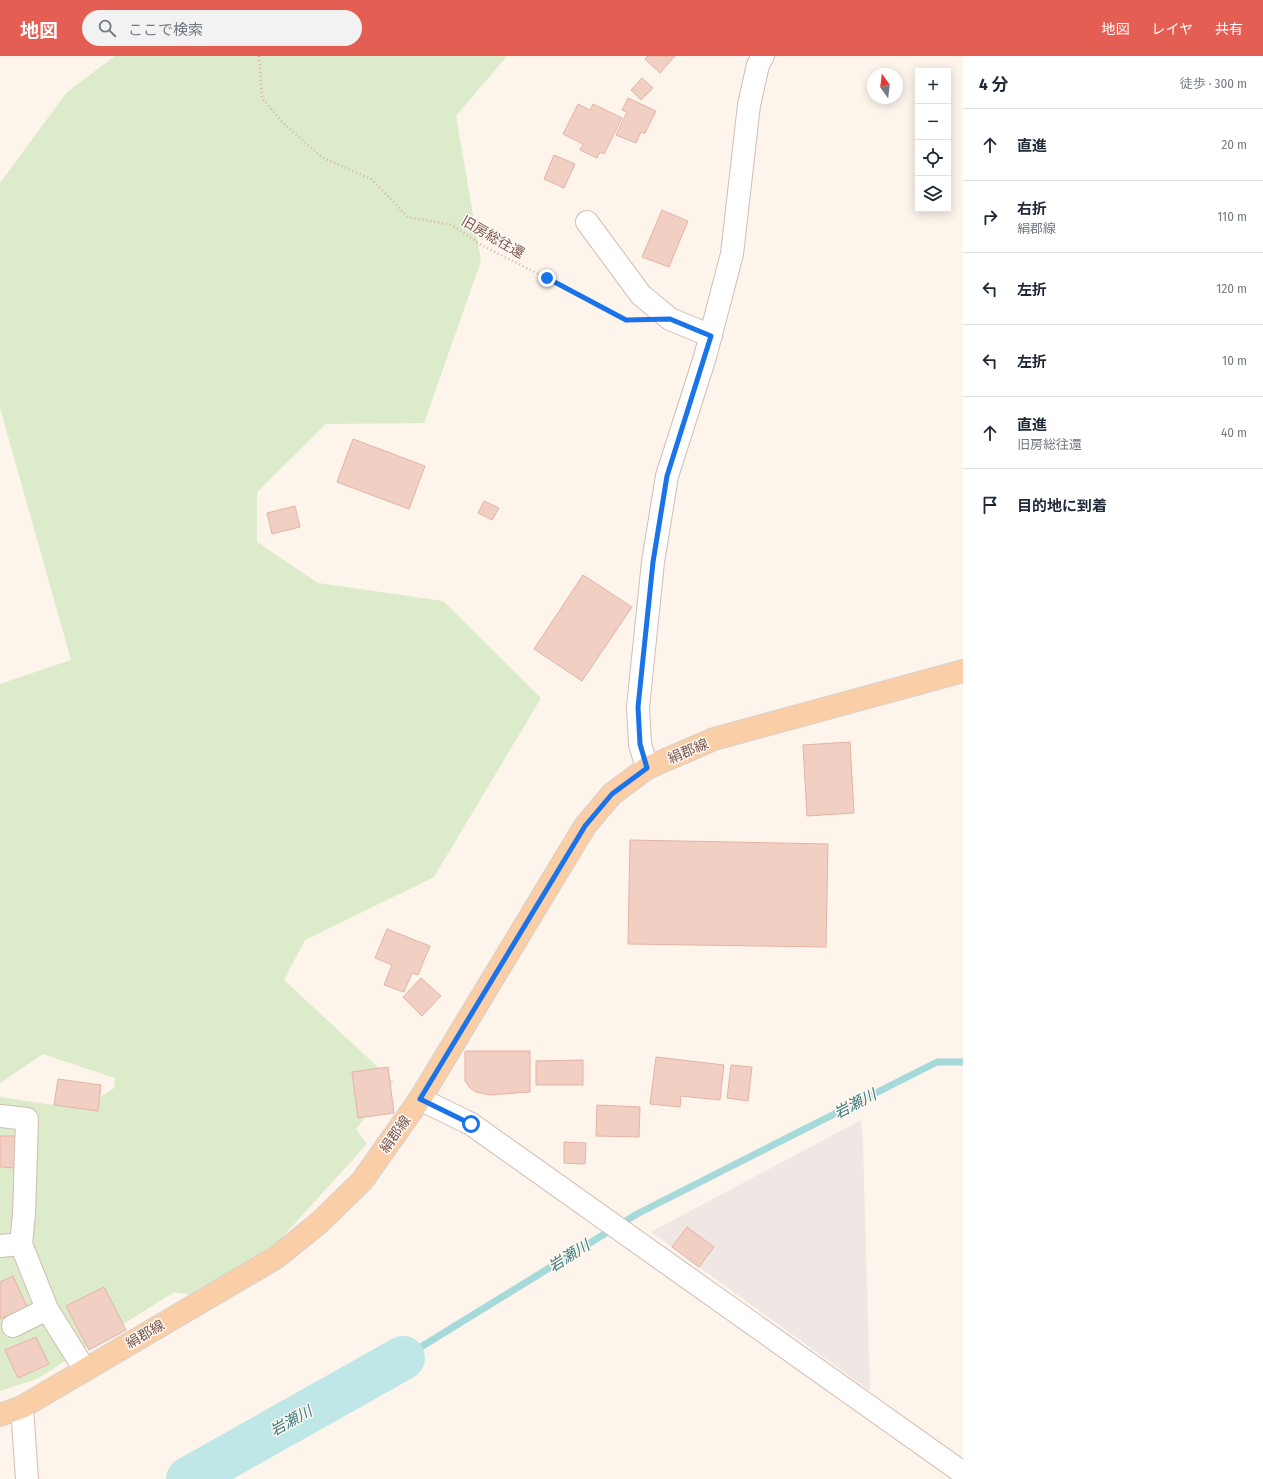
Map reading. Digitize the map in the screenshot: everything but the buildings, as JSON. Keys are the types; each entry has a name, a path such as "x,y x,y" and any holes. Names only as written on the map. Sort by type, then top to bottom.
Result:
{"main road":[{"name":"絹郡線","path":"0,1415 22,1407 277,1257 320,1222 362,1181 420,1099 585,826 612,794 647,768 714,739 963,672"}],"street":[{"path":"647,768 640,744 638,707 653,562 667,476 711,336 732,254 749,105 758,65 763,56"},
{"path":"587,222 641,296 670,319 711,336"},
{"path":"420,1099 471,1124 636,1239 963,1473"},
{"path":"0,1116 27,1119 10,1245 47,1309 85,1370"},
{"path":"14,1326 47,1309"},
{"path":"22,1407 27,1479"}],"path":[{"name":"旧房総往還","path":"259,56 262,98 283,123 323,158 371,179 408,217 452,225 483,246 592,300 626,320 670,319"}],"shaded area":[{"path":"861,1120 863,1145 870,1391 651,1232"}],"green space":[{"path":"115,56 507,56 456,116 481,261 424,423 326,424 257,492 257,542 318,583 443,601 541,698 434,877 305,940 284,980 394,1082 356,1129 367,1144 277,1243 197,1296 174,1292 37,1379 0,1391 0,1097 81,1109 114,1088 115,1078 43,1054 0,1083 0,684 71,660 0,408 0,183 67,92"}],"waterway":[{"name":"岩瀬川","path":"403,1358 637,1214 937,1062 963,1062"},
{"name":"岩瀬川","path":"188,1479 403,1358"}],"route":[{"path":"471,1124 420,1099 585,826 612,794 647,768 640,744 638,707 653,562 667,476 711,336 670,319 626,320 547,278"}]}
